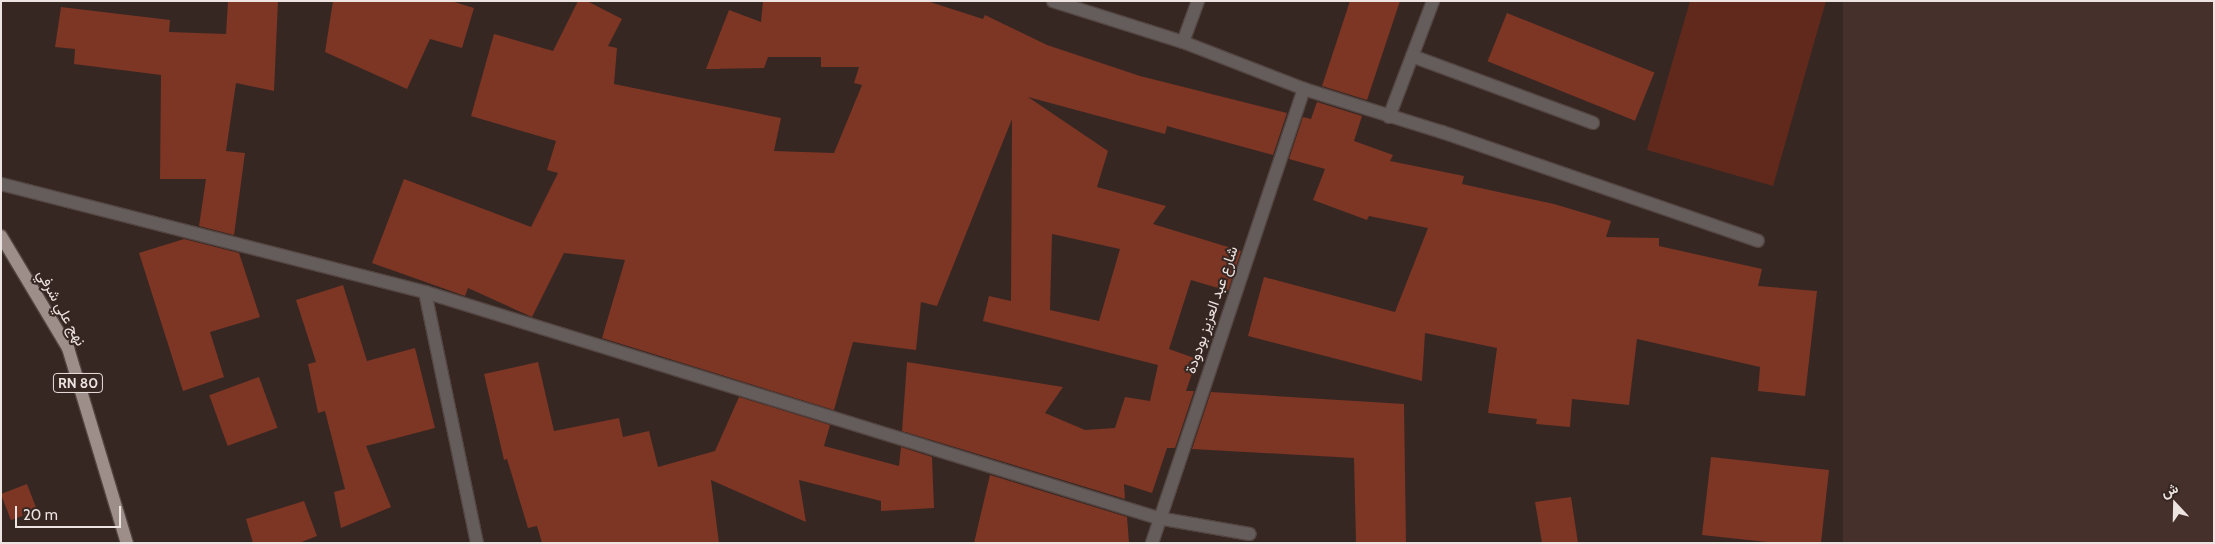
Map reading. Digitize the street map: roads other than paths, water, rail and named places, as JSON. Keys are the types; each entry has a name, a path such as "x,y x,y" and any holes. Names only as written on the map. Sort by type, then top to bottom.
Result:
{"main road":[{"name":"نهج علي شرفي","path":"1,236 68,348 126,543"}],"street":[{"path":"1053,1 1183,42 1304,90 1758,241"},
{"path":"1183,42 1198,1"},
{"path":"1389,117 1433,1"},
{"path":"1412,56 1592,123"},
{"name":"شارع عبد العزيز بودودة","path":"1152,543 1158,518 1304,90"},
{"path":"1,184 426,292 1158,518 1250,534"},
{"path":"426,292 477,543"}]}
